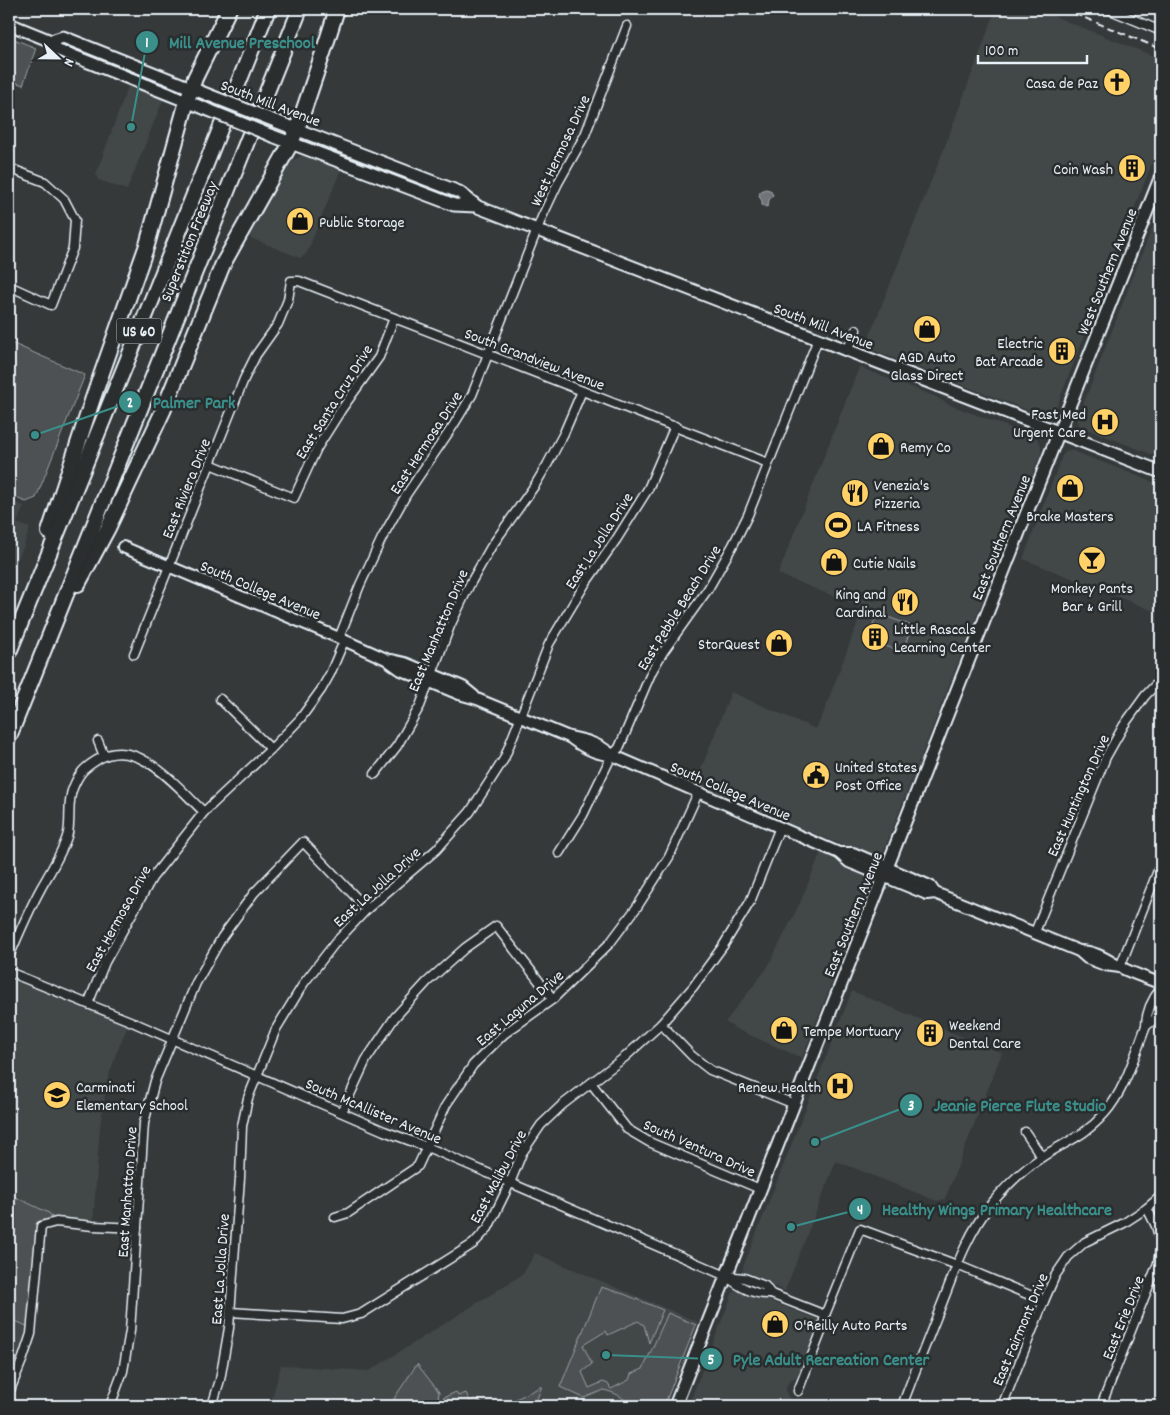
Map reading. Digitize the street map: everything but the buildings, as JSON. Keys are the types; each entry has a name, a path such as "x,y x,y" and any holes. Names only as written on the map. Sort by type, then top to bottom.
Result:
{"highway":[{"path":"9,652 93,398 147,245 189,94 229,9"},
{"name":"Superstition Freeway","path":"9,652 268,9"},
{"name":"Superstition Freeway","path":"9,737 300,9"},
{"path":"46,644 108,528 144,453 223,264 291,143 324,50 336,9"}],"main road":[{"name":"South Mill Avenue","path":"9,24 50,40 56,49 189,94 211,96 459,192 476,206 1161,472"},
{"name":"South Mill Avenue","path":"189,94 206,109 270,135 454,205 476,206"},
{"name":"West Southern Avenue","path":"1059,433 1161,176"},
{"name":"East Southern Avenue","path":"675,1406 1059,433"}],"street":[{"path":"1108,9 1161,31"},
{"name":"West Hermosa Drive","path":"537,230 553,192 584,135 627,26"},
{"path":"9,168 44,182 64,199 75,220 73,248 51,305 9,286"},
{"name":"East Hermosa Drive","path":"88,1004 105,962 152,878 204,812 288,733 310,706 330,674 360,585 382,538 406,495 454,426 476,386 537,230"},
{"name":"South Grandview Avenue","path":"291,281 299,281 768,463"},
{"name":"East Riviera Drive","path":"134,654 244,379 256,355 278,324 288,300 291,281"},
{"name":"East Santa Cruz Drive","path":"210,464 294,498 317,448 341,410 379,357 394,318"},
{"path":"847,351 856,330"},
{"name":"East Pebble Beach Drive","path":"559,853 583,815 612,755 619,748 644,688 663,652 708,589 748,516 818,339"},
{"name":"East Manhatton Drive","path":"375,774 397,746 420,706 450,626 479,566 547,465 564,433 582,391"},
{"name":"East La Jolla Drive","path":"212,1406 220,1380 229,1328 242,1126 248,1098 256,1075 276,1029 304,983 334,943 367,909 436,850 470,812 504,759 549,644 585,584 616,540 648,489 675,426"},
{"name":"South College Avenue","path":"123,547 386,659 405,663 430,678 463,687 476,698 569,737 582,747 601,755 612,755 839,852 853,854 885,872 930,886 935,893 1035,932 1079,951 1087,958 1096,962 1120,967 1161,984"},
{"name":"East Huntington Drive","path":"1035,932 1106,757 1124,725 1145,696 1161,679"},
{"path":"220,699 271,749"},
{"path":"98,741 104,756"},
{"path":"9,957 26,916 68,834 72,789 83,769 104,756 118,753 138,756 156,767 204,812"},
{"name":"East Laguna Drive","path":"335,1217 348,1212 418,1166 446,1105 473,1065 504,1034 553,999 610,943 637,908 669,858 698,793"},
{"name":"East Malibu Drive","path":"230,1312 342,1319 361,1314 472,1244 488,1228 522,1153 541,1125 562,1105 625,1057 661,1024 694,987 723,946 750,902 780,827"},
{"name":"East Manhatton Drive","path":"110,1406 123,1371 130,1332 144,1123 155,1081 196,983 222,937 254,893 303,842 367,909"},
{"path":"1120,967 1161,863"},
{"path":"342,1112 366,1060 395,1017 426,982 465,948 496,926 553,999"},
{"name":"South McAllister Avenue","path":"9,972 426,1147 726,1276 747,1290 760,1295 771,1294 826,1315"},
{"path":"902,1406 957,1265 973,1230 992,1203 1014,1180 1042,1158 1082,1134 1105,1113 1123,1084 1146,1026 1146,1018 1154,996 1161,988"},
{"path":"1146,1026 1155,1019 1161,1003"},
{"path":"661,1024 692,1056 710,1070 794,1104"},
{"name":"South Ventura Drive","path":"591,1083 626,1129 649,1142 760,1189"},
{"path":"1025,1132 1042,1158"},
{"name":"East Fairmont Drive","path":"1002,1406 1044,1300 1055,1276 1068,1257 1085,1242 1124,1223 1161,1196"},
{"name":"East Erie Drive","path":"1101,1406 1158,1263 1161,1244 1156,1226 1146,1208"},
{"path":"9,1393 30,1334 42,1226 56,1222 137,1228"},
{"path":"798,1391 860,1229 1044,1300"}],"shaded area":[{"path":"996,9 1036,9 1161,59 1161,140 1055,411 1052,415 1047,416 865,347 943,151"},
{"path":"9,37 36,48 23,85 9,80"},
{"path":"128,86 163,100 127,190 98,180 96,174"},
{"path":"303,155 342,167 307,253 300,258 248,237 246,234 277,185 283,171 290,162"},
{"path":"765,189 770,190 773,195 766,207 762,205 759,196 760,192"},
{"path":"1161,205 1161,458 1084,428 1079,425 1077,420"},
{"path":"9,342 85,375 36,498 26,502 9,495"},
{"path":"859,367 1037,438 1041,445 1041,453 882,855 879,858 874,858 704,789 696,782 731,692 816,729 823,714 863,608 778,574"},
{"path":"1071,450 1161,485 1161,614 1023,559 1062,456 1066,451"},
{"path":"9,500 24,506 17,523 30,528 9,577"},
{"path":"877,613 912,626 902,652 880,644 886,630 873,625"},
{"path":"821,852 867,872 870,876 871,884 802,1058 738,1030 725,1022 767,968 799,905"},
{"name":"Carminati Elementary School","path":"9,972 130,1021 107,1082 100,1127 93,1226 56,1222 49,1213 9,1194"},
{"path":"852,991 1002,1053 945,1199 937,1201 836,1161 785,1291 746,1274 743,1271 743,1267"},
{"path":"9,1194 49,1213 56,1222 41,1227 31,1328 9,1318"},
{"path":"535,1253 698,1322 665,1406 270,1406 281,1365 369,1371 523,1274"},
{"path":"601,1287 663,1310 649,1343 644,1325 638,1321 608,1335 606,1331 583,1345 592,1364 582,1372 589,1388 603,1382 608,1384 611,1389 629,1380 631,1374 643,1369 668,1313 696,1325 664,1406 630,1406 618,1395 604,1390 584,1398 560,1387"},
{"path":"739,1289 819,1320 819,1326 801,1370 788,1383 787,1395 791,1400 788,1406 688,1406 733,1292"},
{"path":"9,1318 29,1327 28,1337 9,1385"},
{"path":"417,1364 439,1392 437,1406 391,1406 395,1397"},
{"path":"542,1386 534,1406 502,1406"},
{"path":"456,1392 458,1396 466,1393 470,1401 474,1399 480,1401 483,1406 437,1406 445,1402 443,1398"}],"railway":[{"path":"1063,9 1161,49"}],"place":[{"name":"Casa de Paz","path":"1117,82"},
{"name":"Mill Avenue Preschool","path":"131,127"},
{"name":"Coin Wash","path":"1132,168"},
{"name":"Public Storage","path":"300,221"},
{"name":"AGD Auto Glass Direct","path":"927,329"},
{"name":"Electric Bat Arcade","path":"1062,351"},
{"name":"Fast Med Urgent Care","path":"1105,422"},
{"name":"Palmer Park","path":"35,435"},
{"name":"Remy Co","path":"881,446"},
{"name":"Brake Masters","path":"1070,488"},
{"name":"Venezia's Pizzeria","path":"855,493"},
{"name":"LA Fitness","path":"838,525"},
{"name":"Monkey Pants Bar & Grill","path":"1092,560"},
{"name":"Cutie Nails","path":"834,562"},
{"name":"King and Cardinal","path":"905,602"},
{"name":"Little Rascals Learning Center","path":"875,637"},
{"name":"StorQuest","path":"779,643"},
{"name":"United States Post Office","path":"816,775"},
{"name":"Tempe Mortuary","path":"784,1030"},
{"name":"Weekend Dental Care","path":"930,1033"},
{"name":"Renew Health","path":"840,1086"},
{"name":"Carminati Elementary School","path":"57,1095"},
{"name":"Jeanie Pierce Flute Studio","path":"815,1142"},
{"name":"Healthy Wings Primary Healthcare","path":"791,1227"},
{"name":"O'Reilly Auto Parts","path":"775,1324"},
{"name":"Pyle Adult Recreation Center","path":"606,1355"}]}
